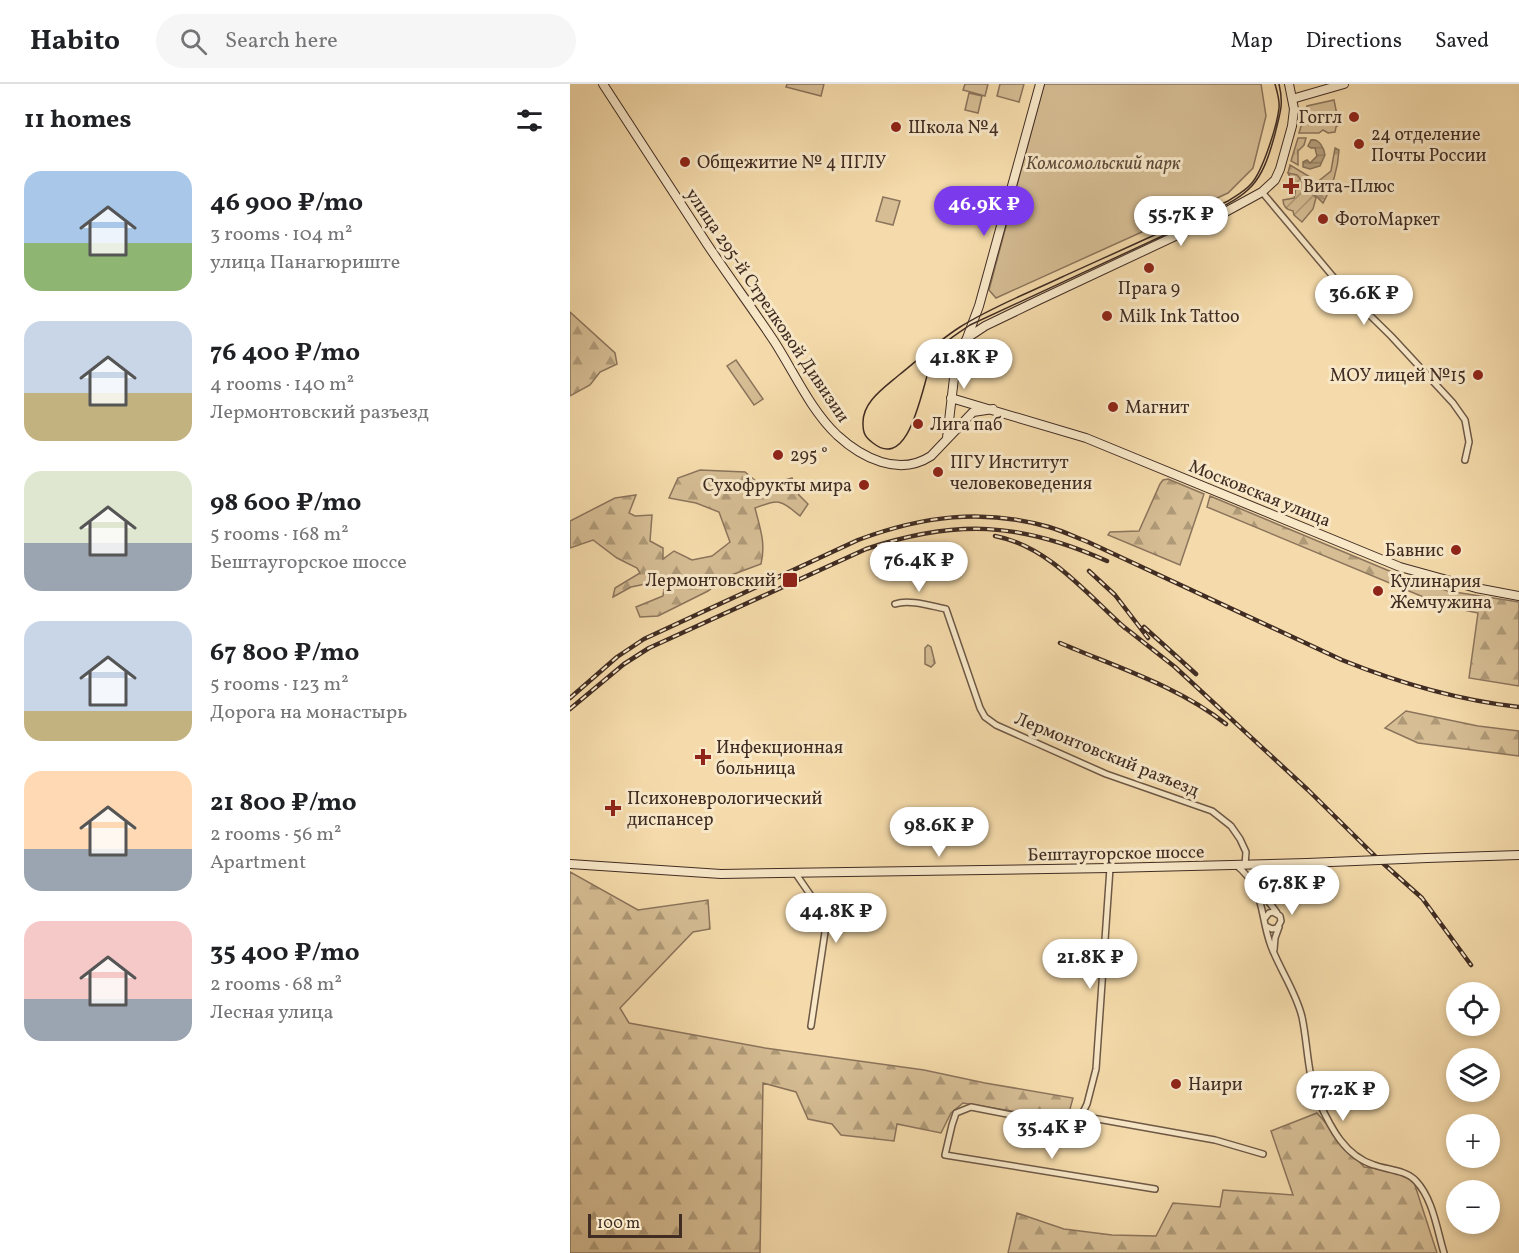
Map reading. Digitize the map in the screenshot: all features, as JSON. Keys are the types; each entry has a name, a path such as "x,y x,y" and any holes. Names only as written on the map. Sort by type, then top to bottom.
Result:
{"street":[{"name":"улица 295-й Стрелковой Дивизии","path":"603,84 828,426 859,452 877,461 900,466 923,461 931,456 947,438"},
{"path":"947,438 956,361 979,306 1040,84"},
{"path":"967,338 985,326 1218,216 1262,192 1275,180 1292,126 1294,109 1289,84"},
{"path":"1292,99 1344,84"},
{"path":"1262,192 1346,292 1391,336 1453,403 1465,420 1469,442 1466,460"},
{"name":"Московская улица","path":"951,398 1086,438 1400,567 1476,588 1519,596"},
{"path":"947,438 973,412 993,409"},
{"name":"Лермонтовский разъезд","path":"895,604 899,602 946,609 985,717 996,725 1106,774 1212,811 1231,826 1240,839 1246,852 1245,865"},
{"name":"Бештаугорское шоссе","path":"570,864 721,874 796,874 1245,865 1519,855"},
{"path":"1262,864 1256,879 1258,886 1281,921 1274,945 1275,954"},
{"path":"1235,865 1251,879 1262,903 1275,954 1301,1016 1311,1077 1318,1100 1328,1120 1345,1148 1353,1155 1372,1165 1406,1173 1415,1180 1425,1194 1444,1253"},
{"path":"1081,1116 1087,1104 1096,1069 1110,868"},
{"path":"796,874 816,903 825,932 811,1026"},
{"path":"1265,922 1269,913 1277,913"},
{"path":"1265,922 1272,929 1280,925"},
{"path":"1155,1189 945,1155 956,1113 971,1107 1062,1125 1081,1116 1215,1140 1263,1154"}],"green space":[{"path":"787,84 824,84 821,96 786,87"},
{"path":"965,84 988,84 985,96 963,90"},
{"path":"1000,84 1024,84 1019,102 997,96"},
{"name":"Комсомольский парк","path":"1044,84 1261,84 1266,116 1253,168 1228,193 996,298 989,290"},
{"path":"969,93 982,96 978,113 965,110"},
{"path":"1334,100 1339,125 1335,132 1328,133 1323,130 1319,133 1299,133 1307,106"},
{"path":"1298,138 1306,138 1304,145 1298,151 1298,165 1291,161"},
{"path":"1335,148 1339,150 1336,171 1323,203 1305,185 1288,173 1290,165 1310,177 1311,183 1316,183 1331,171"},
{"path":"1288,173 1297,175 1316,198 1313,209 1302,222 1284,204 1283,200 1294,198 1295,193 1294,184"},
{"path":"883,197 900,201 893,225 876,221"},
{"path":"570,312 615,353 617,364 600,372 590,385 570,396"},
{"path":"736,360 763,399 754,405 727,366"},
{"path":"700,470 745,472 763,487 792,478 799,495 808,504 800,516 779,502 755,508 763,542 761,564 726,577 708,591 658,616 640,617 636,607 663,596 665,580 631,587 613,597 615,588 640,573 637,568 617,558 593,540 570,548 570,521 615,498 636,495 629,513 635,516 652,515 650,541 663,548 663,559 674,551 692,560 712,556 730,542 719,512 696,503 669,498 678,478"},
{"path":"1168,479 1204,494 1180,565 1108,535 1110,532 1139,531 1160,484 1163,480"},
{"path":"1210,496 1399,575 1448,591 1519,602 1519,686 1469,678 1478,613 1445,606 1207,507"},
{"path":"928,645 931,647 935,663 931,667 925,664 925,648"},
{"path":"1406,711 1478,726 1519,731 1519,756 1418,743 1385,728"},
{"path":"570,872 638,910 708,900 710,929 693,932 620,1008 629,1023 765,1048 924,1070 1073,1098 1067,1120 963,1103 951,1113 941,1133 897,1124 894,1141 841,1135 832,1124 808,1119 796,1092 763,1083 760,1253 570,1253"},
{"path":"1317,1113 1364,1167 1411,1173 1437,1253 1008,1253 1017,1213 1064,1229 1112,1235 1156,1236 1173,1203 1220,1207 1223,1190 1293,1195 1271,1131"}],"shaded area":[{"path":"1311,140 1319,142 1325,155 1320,166 1310,169 1303,167 1303,162 1307,160 1310,163 1317,156 1315,148 1308,146"}],"tram line":[{"path":"1275,84 1279,105 1278,116 1260,169 1256,178 1246,189 1228,201 1010,300 960,327 929,350 870,402 863,424 863,430 868,439 886,449 897,445 906,435 914,419 933,358 945,343 970,325 1199,219 1230,203 1250,188 1264,167 1275,134 1281,104 1279,84"}],"railway":[{"path":"570,698 617,657 644,639 858,540 929,520 976,516 1024,521 1064,532 1342,660 1385,676 1429,690 1519,707"},
{"path":"570,709 624,664 649,648 866,549 899,539 959,529 988,529 1045,538 1107,561"},
{"path":"995,536 1014,541 1049,560 1081,586 1125,628"},
{"path":"1089,571 1115,595 1148,638"},
{"path":"1119,623 1175,667 1422,898 1471,965"},
{"path":"1144,627 1196,674"},
{"path":"1060,643 1167,688 1226,724"}],"place":[{"name":"Гоггл","path":"1354,117"},
{"name":"Школа №4","path":"896,127"},
{"name":"24 отделение Почты России","path":"1359,144"},
{"name":"Общежитие № 4 ПГЛУ","path":"685,162"},
{"name":"Вита-Плюс","path":"1291,186"},
{"name":"ФотоМаркет","path":"1323,219"},
{"name":"Прага 9","path":"1149,268"},
{"name":"Milk Ink Tattoo","path":"1107,316"},
{"name":"МОУ лицей №15","path":"1478,375"},
{"name":"Магнит","path":"1113,407"},
{"name":"Лига паб","path":"918,424"},
{"name":"295 °","path":"778,455"},
{"name":"ПГУ Институт человековедения","path":"938,472"},
{"name":"Сухофрукты мира","path":"864,485"},
{"name":"Бавнис","path":"1456,550"},
{"name":"Лермонтовский","path":"790,580"},
{"name":"Кулинария Жемчужина","path":"1378,591"},
{"name":"Инфекционная больница","path":"703,757"},
{"name":"Психоневрологический диспансер","path":"613,808"},
{"name":"Наири","path":"1176,1084"}]}
